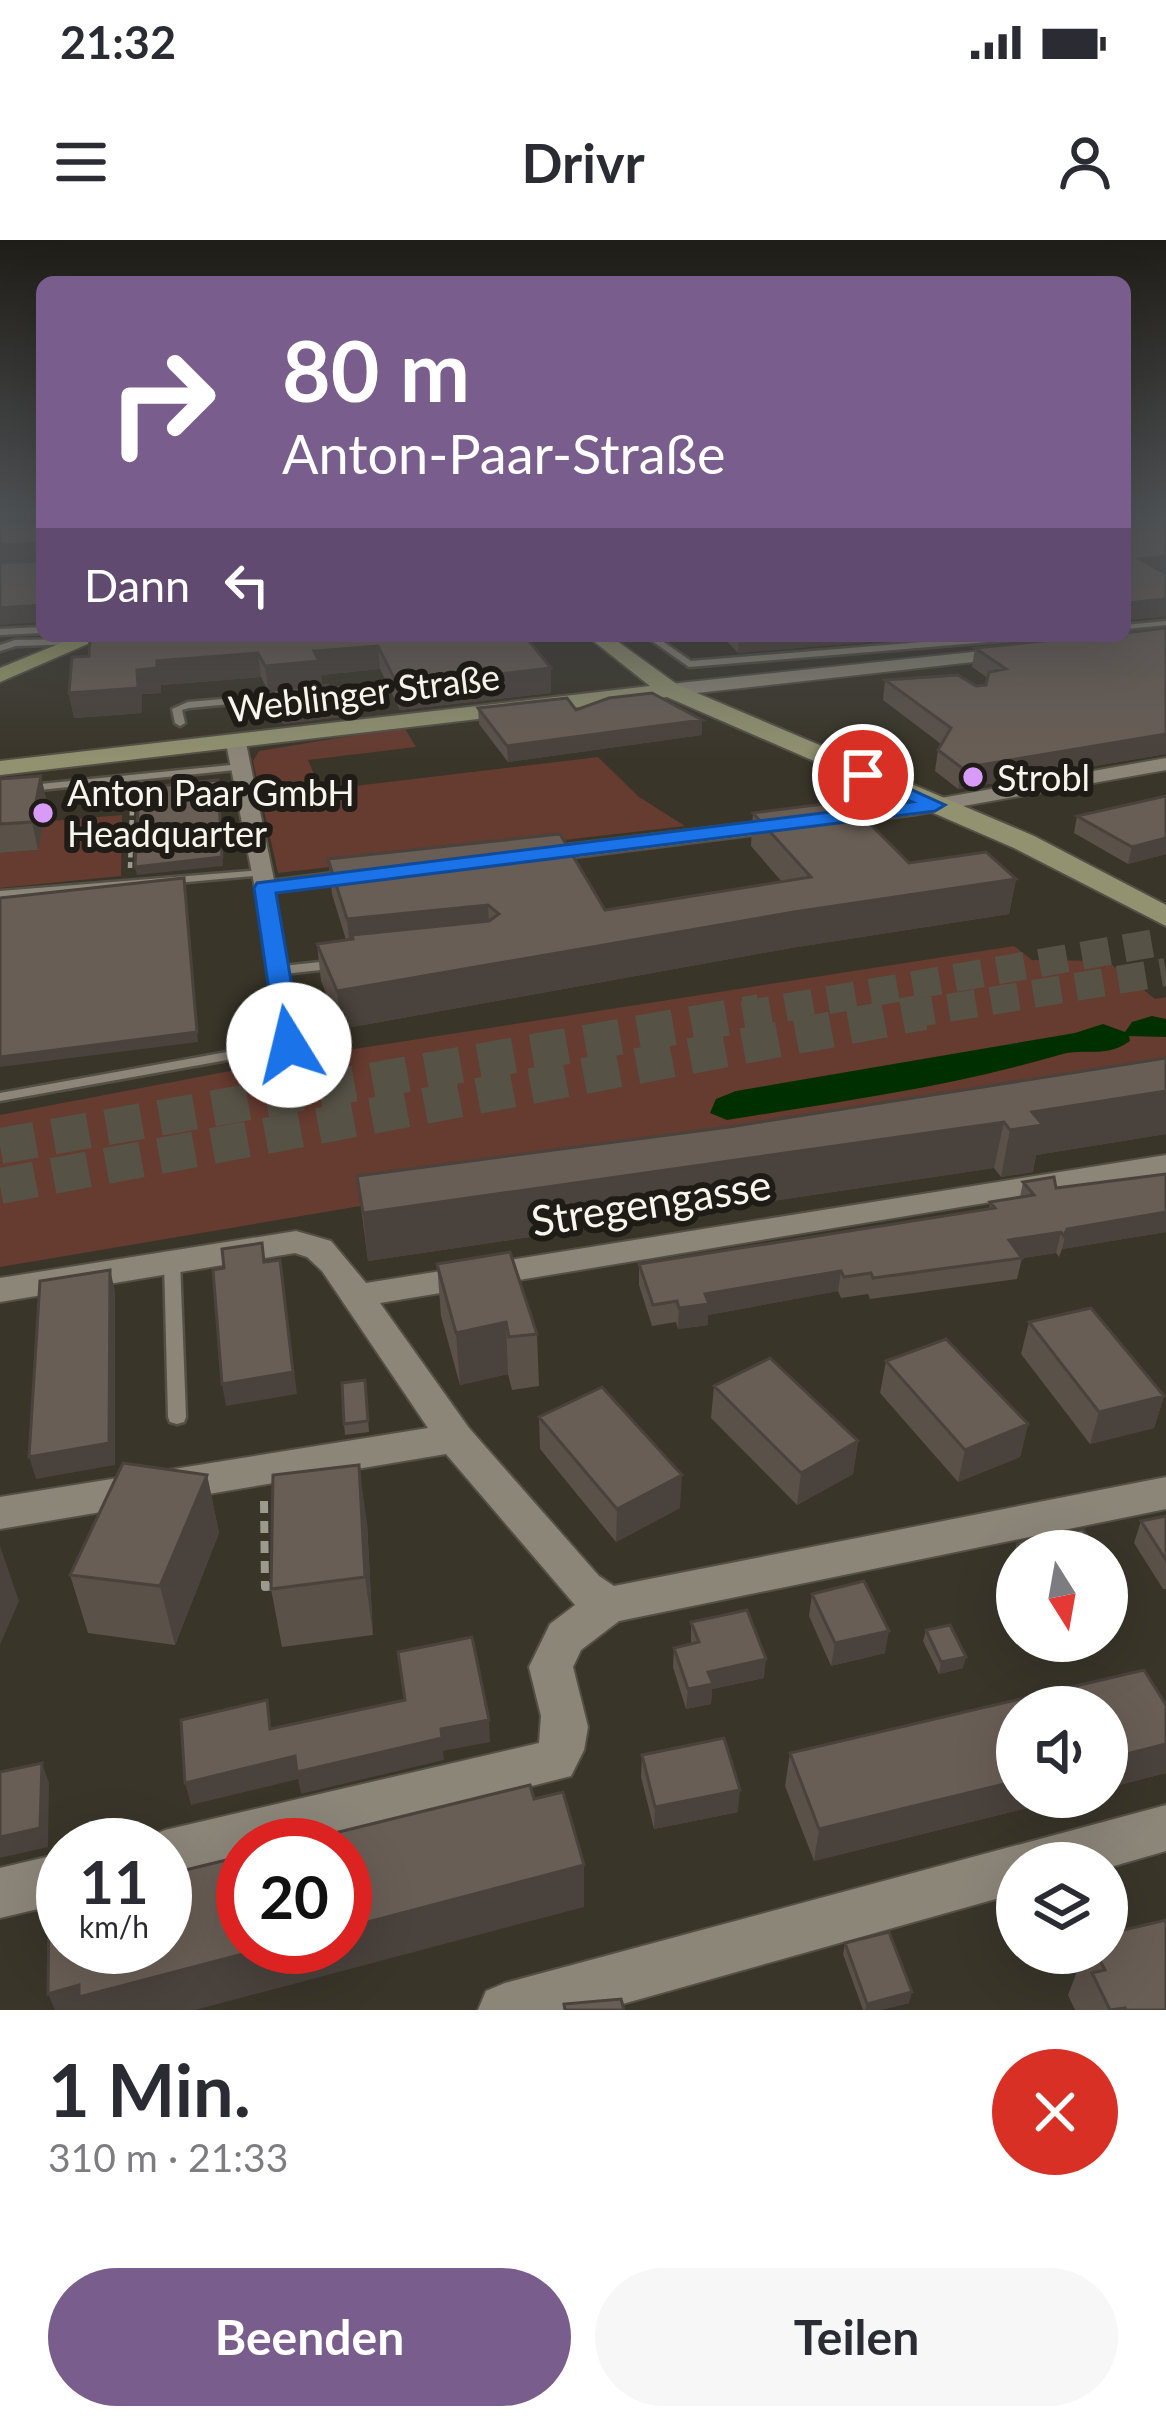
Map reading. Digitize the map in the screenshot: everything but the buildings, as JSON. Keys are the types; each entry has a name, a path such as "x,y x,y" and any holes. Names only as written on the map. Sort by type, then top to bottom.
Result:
{"main road":[{"path":"0,676 82,642"}],"street":[{"path":"1131,641 1166,638"},
{"path":"604,642 670,691 1074,866 1166,917"},
{"path":"1102,644 1123,642"},
{"name":"Weblinger Straße","path":"1,776 239,755 670,691 822,656 922,661 1030,643"},
{"path":"922,661 957,685"},
{"path":"239,755 262,880 398,872"},
{"path":"509,858 935,805 1166,764"},
{"name":"Stregengasse","path":"359,1297 392,1287 1166,1164"},
{"path":"1,1290 296,1242 328,1257 455,1438 584,1588 608,1605"},
{"path":"0,1513 455,1438"},
{"path":"192,1848 554,1761 567,1746 567,1727 550,1667 565,1636 608,1605 1166,1493"},
{"path":"1115,1842 1166,1828"},
{"path":"505,2010 996,1875"},
{"path":"0,1893 36,1884"}],"lane":[{"path":"1131,626 1166,623"},
{"path":"0,632 36,630"},
{"path":"0,648 45,642"},
{"path":"657,642 688,664 1030,643"},
{"path":"180,723 177,710 188,705 368,689"},
{"path":"0,895 262,880 289,1045 0,1097"},
{"path":"277,971 348,963"},
{"path":"172,1261 177,1417"},
{"path":"0,1310 1,1290"}],"path":[{"path":"130,845 132,811 148,809"},
{"path":"264,1466 265,1587 283,1585"}],"shaded area":[{"path":"404,727 416,747 308,760 321,790 598,757 639,797 685,826 278,873 253,761 259,751"},
{"path":"122,815 121,876 0,888 0,853 38,850 5,825"},
{"path":"1014,946 1032,960 1107,961 1155,999 1166,997 1166,1070 0,1267 0,1115 303,1057"},
{"path":"1152,1016 1166,1019 1166,1037 1129,1036 1130,1041 1112,1050 1068,1053 852,1100 727,1120 710,1113 716,1099 736,1091 1075,1033 1103,1024 1125,1032 1132,1022"}],"tunnel":[{"path":"743,1015 1166,941"},
{"path":"923,1012 1166,972"},
{"path":"0,1146 760,1012"},
{"path":"0,1186 923,1012"},
{"path":"906,1015 923,1012"}],"place":[{"name":"Strobl","path":"973,777"},
{"name":"Anton Paar GmbH Headquarter","path":"43,813"}],"route":[{"path":"289,1045 264,888 935,805 863,775"}]}
